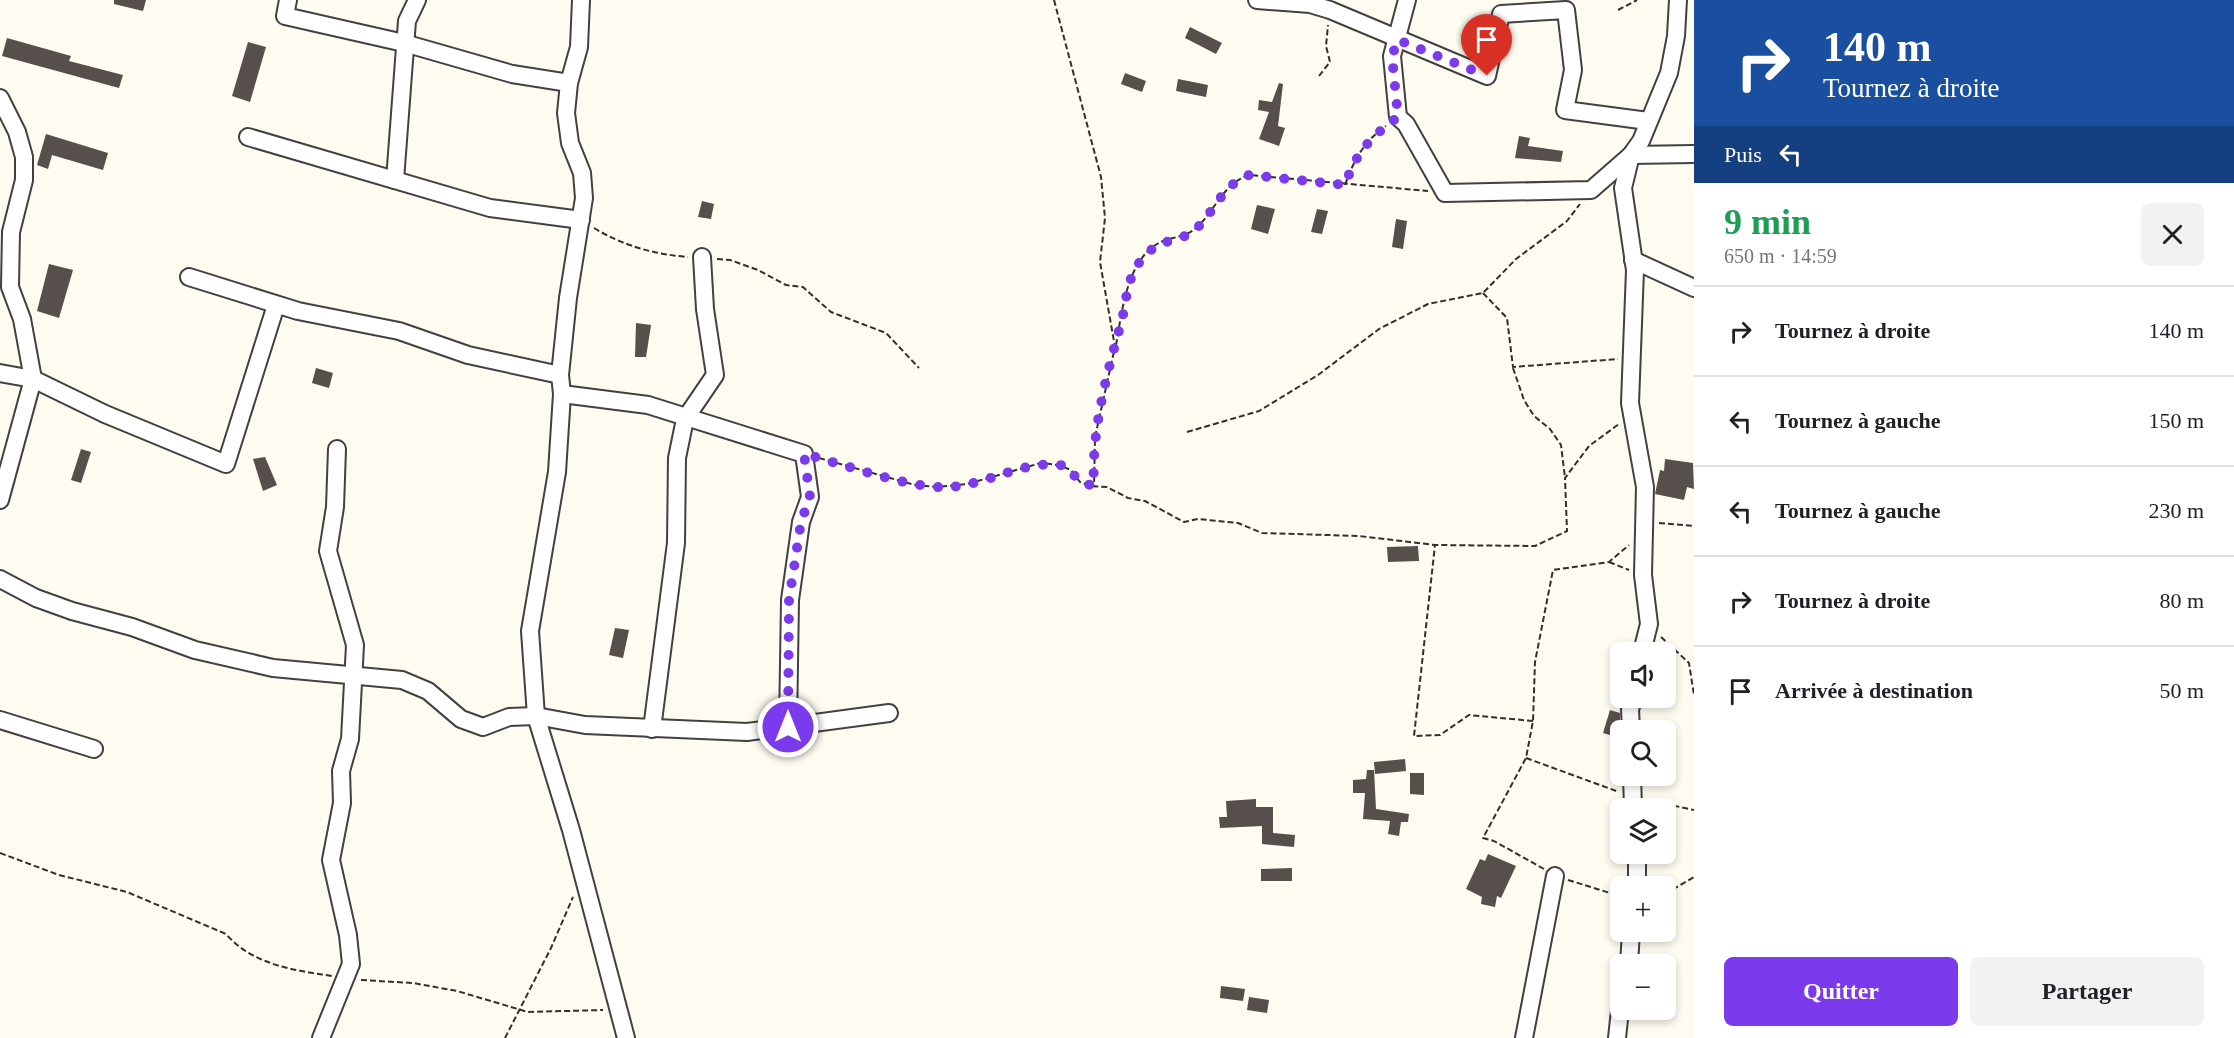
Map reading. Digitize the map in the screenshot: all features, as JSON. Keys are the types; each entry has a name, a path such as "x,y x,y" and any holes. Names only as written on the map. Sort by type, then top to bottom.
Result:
{"street":[{"path":"288,0 285,16 404,43 513,74 569,83"},
{"path":"395,180 404,43 407,21 417,0"},
{"path":"581,0 579,46 569,83 566,113 570,143 582,173 581,220 567,298 560,375 562,394 557,472 530,631 536,716 581,870 626,1038"},
{"path":"1257,0 1310,4 1330,10 1487,76 1501,14 1545,5 1566,10 1572,70 1565,110 1648,121"},
{"path":"1407,0 1392,56 1398,117 1406,123 1445,193 1591,190 1631,155 1694,154"},
{"path":"1644,642 1649,624 1643,575 1646,488 1630,403 1633,260 1623,188 1631,155 1669,73 1676,36 1678,0"},
{"path":"0,98 17,132 24,157 24,180 11,232 10,287 22,319 33,379 0,500"},
{"path":"248,137 490,208 581,220"},
{"path":"652,729 676,543 677,458 685,418 715,375 705,309 702,257"},
{"path":"1633,260 1694,288"},
{"path":"189,277 276,305 352,323 399,331 468,355 560,375"},
{"path":"0,372 33,379 105,414 226,464 276,305"},
{"path":"562,394 648,405 804,454 810,497 801,522 789,600 788,727"},
{"path":"321,1038 351,964 351,951 332,860 342,803 341,771 350,739 354,677 353,634 328,551 335,507 337,449"},
{"path":"0,579 36,598 72,611 132,627 195,650 273,668 402,680 428,691 461,719 483,727 509,717 536,716 585,725 747,732 889,713"},
{"path":"0,720 94,749"},
{"path":"1524,1038 1555,876"},
{"path":"1617,1038 1619,1020"}],"path":[{"path":"1054,0 1101,177 1105,218 1100,262 1115,348"},
{"path":"1618,10 1637,0"},
{"path":"1319,76 1330,62 1326,46 1330,10"},
{"path":"1345,185 1357,154 1374,134 1398,117"},
{"path":"1094,486 1095,436 1125,299 1137,265 1156,245 1194,230 1235,180 1249,175 1445,193"},
{"path":"1187,432 1259,411 1318,375 1379,329 1428,304 1483,293 1516,259 1567,221 1591,190"},
{"path":"581,220 619,243 641,250 730,260 758,270 786,285 803,287 831,312 886,333 919,368"},
{"path":"804,454 915,485 959,486 1041,463 1066,466 1080,482 1107,487 1128,498 1145,501 1184,522 1198,519 1238,523 1262,533 1359,537 1436,545 1535,546 1567,531 1561,445 1550,429 1534,416 1524,400 1513,367 1507,318 1483,293"},
{"path":"1513,367 1632,358"},
{"path":"1565,478 1588,446 1617,428 1630,403"},
{"path":"1609,562 1644,527 1694,526"},
{"path":"1436,545 1414,736 1440,735 1469,715 1533,721"},
{"path":"1483,838 1526,758 1533,721 1535,662 1553,570 1609,562 1643,575"},
{"path":"1649,624 1689,663 1694,695"},
{"path":"1526,758 1621,798"},
{"path":"1676,808 1694,810"},
{"path":"0,853 69,878 127,892 226,934 234,942 279,967 344,977 413,983 457,992 520,1010 547,1013 618,1009"},
{"path":"506,1038 568,912 581,870"},
{"path":"1676,888 1694,877"}],"building":[{"path":"114,0 146,0 143,11 114,4"},
{"path":"1190,27 1222,43 1216,54 1185,38"},
{"path":"7,38 71,56 69,61 123,75 119,88 2,56"},
{"path":"248,42 266,47 250,102 232,96"},
{"path":"1125,73 1146,81 1142,92 1121,84"},
{"path":"1178,79 1208,85 1206,97 1176,91"},
{"path":"1279,83 1283,84 1278,126 1285,128 1279,146 1259,139 1269,112 1258,110 1259,100 1272,102"},
{"path":"46,134 108,153 103,170 52,155 48,169 37,165"},
{"path":"1519,136 1530,138 1528,146 1563,151 1561,162 1515,158"},
{"path":"702,201 714,204 711,219 698,217"},
{"path":"1257,205 1275,209 1268,234 1251,229"},
{"path":"1317,209 1328,211 1322,234 1311,232"},
{"path":"1396,219 1407,221 1403,249 1392,247"},
{"path":"49,264 73,270 59,318 37,311"},
{"path":"636,323 651,325 646,357 635,357"},
{"path":"316,368 333,373 329,388 312,383"},
{"path":"81,449 91,452 81,483 71,480"},
{"path":"265,457 277,485 263,491 253,459"},
{"path":"1665,459 1693,463 1694,489 1687,487 1684,500 1655,494 1660,470 1664,471"},
{"path":"1418,546 1419,561 1388,562 1387,547"},
{"path":"615,628 629,630 623,658 609,655"},
{"path":"1610,710 1620,713 1620,720 1610,720 1610,735 1603,733"},
{"path":"1405,759 1406,771 1375,774 1374,762"},
{"path":"1367,770 1374,770 1376,809 1409,814 1408,822 1401,822 1399,836 1388,834 1390,821 1363,819 1365,793 1353,793 1353,780 1366,779"},
{"path":"1410,773 1424,773 1424,795 1410,794"},
{"path":"1256,799 1256,807 1273,807 1273,833 1295,835 1294,847 1262,844 1262,826 1220,828 1219,817 1227,817 1226,801"},
{"path":"1488,854 1516,866 1501,898 1497,896 1495,907 1481,904 1482,897 1466,889 1480,859 1485,861"},
{"path":"1292,868 1292,881 1261,881 1261,869"},
{"path":"1221,986 1245,989 1243,1001 1220,998"},
{"path":"1249,997 1269,1000 1267,1013 1247,1010"}],"route":[{"path":"788,727 789,600 801,522 810,497 804,454 915,485 951,487 1041,463 1066,466 1080,482 1094,486 1095,436 1109,369 1130,283 1137,265 1146,255 1156,245 1194,230 1235,180 1249,175 1345,185 1357,154 1374,134 1398,117 1392,56 1398,40 1487,76"}]}
